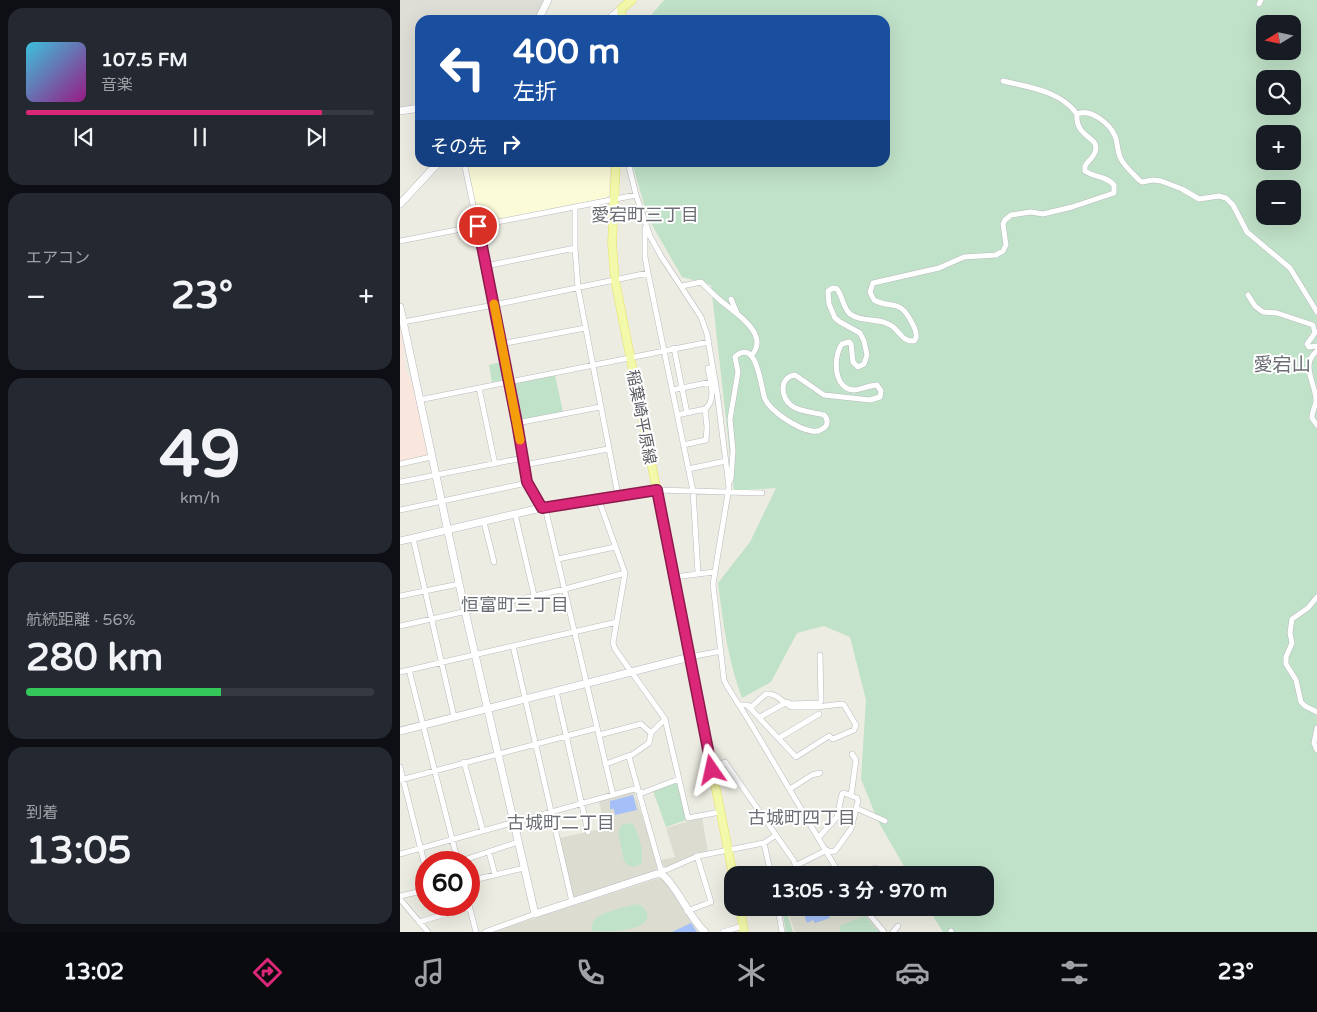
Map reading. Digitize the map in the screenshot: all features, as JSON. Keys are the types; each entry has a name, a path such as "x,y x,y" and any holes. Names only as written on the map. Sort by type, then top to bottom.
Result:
{"main road":[{"path":"622,15 621,9 632,0"},
{"name":"稲葉崎平原線","path":"616,167 612,243 615,280 731,866"},
{"path":"742,916 744,929"}],"street":[{"path":"540,15 548,0"},
{"path":"614,15 621,9"},
{"path":"728,484 731,479 733,451 730,420 738,372 735,358 742,352 751,356 758,368 766,401 784,418 811,431 824,428 827,424 824,414 791,406 785,398 783,391 784,381 788,377 795,375 824,395 870,400 880,397 881,391 877,386 855,390 846,388 840,381 836,364 838,352 842,344 847,342 851,344 853,362 858,366 864,364 867,355 860,333 840,322 831,312 828,291 833,288 837,289 848,311 855,316 894,326 903,338 914,341 916,330 908,315 900,307 874,300 870,292 873,283 939,268 964,257 996,255 1006,245 1003,224 1010,215 1031,212 1043,214 1072,207 1114,193 1114,185 1108,179 1089,174 1085,171 1085,166 1094,156 1096,147 1093,141 1080,130 1077,124 1077,114 1066,101 1058,96 1003,81"},
{"path":"400,112 415,109"},
{"path":"1077,114 1086,112 1106,124 1116,137 1120,158 1142,182 1161,181 1182,189 1199,199 1220,196 1226,198 1233,205 1248,232 1290,268 1317,312"},
{"path":"400,204 434,167"},
{"path":"465,167 494,305 527,482 543,507 558,559 613,795"},
{"path":"629,167 645,223 660,256 682,286 705,324 709,342 728,484 714,572 714,598 724,680 835,866"},
{"path":"400,241 636,195"},
{"path":"575,207 574,248 578,288 618,495"},
{"path":"645,223 645,257 693,491 698,573"},
{"path":"486,266 574,248"},
{"path":"403,322 648,273"},
{"path":"682,286 701,282 749,324 756,336 757,349 751,356"},
{"path":"1248,295 1255,306 1263,312 1278,313 1313,325 1315,333 1307,344 1309,348 1317,346"},
{"path":"731,299 739,316"},
{"path":"400,307 440,502 535,914"},
{"path":"501,344 585,328"},
{"path":"419,400 709,342"},
{"path":"674,348 687,413"},
{"path":"1317,352 1312,356 1309,368 1316,399 1312,418 1317,425"},
{"path":"677,415 705,410 709,406 712,396 708,368 713,368"},
{"path":"672,390 710,382"},
{"path":"480,388 495,464"},
{"path":"517,423 600,407"},
{"path":"683,444 706,440 705,410"},
{"path":"524,465 608,449"},
{"path":"400,464 431,457"},
{"path":"400,482 523,458"},
{"path":"688,469 726,461"},
{"path":"400,510 527,482"},
{"path":"400,541 447,532 543,507 618,495 657,490 762,493"},
{"path":"598,498 625,573 613,643 615,649 665,719 688,818 720,812"},
{"path":"515,514 534,596"},
{"path":"484,522 494,562"},
{"path":"413,538 454,716"},
{"path":"558,559 615,547"},
{"path":"674,577 714,572"},
{"path":"400,626 565,589 625,573"},
{"path":"400,596 459,584"},
{"path":"1317,597 1308,608 1292,619 1290,629 1292,644 1286,661 1296,680 1301,702 1304,706 1317,712"},
{"path":"400,672 617,622"},
{"path":"514,646 572,902"},
{"path":"400,731 632,671 721,651"},
{"path":"760,718 784,703 821,701 820,655"},
{"path":"409,670 455,851"},
{"path":"556,691 588,832"},
{"path":"739,705 748,705 750,708 796,757 829,736 832,739 854,730 856,725 842,704 791,707 776,696 766,694 750,708"},
{"path":"779,738 819,714"},
{"path":"606,764 630,755 646,746 649,743 651,733 665,719"},
{"path":"599,735 641,724 651,733"},
{"path":"402,779 597,728"},
{"path":"1317,728 1314,743 1317,750"},
{"path":"851,796 856,760 852,754"},
{"path":"630,755 638,791 662,872 704,932"},
{"path":"464,762 483,831"},
{"path":"712,770 725,762 794,861 795,866 827,851 835,851 851,828 858,800 844,793 842,794 837,816 818,837"},
{"path":"400,767 422,851"},
{"path":"790,789 812,775 820,773"},
{"path":"400,854 634,789 642,793 679,779"},
{"path":"856,808 885,821"},
{"path":"485,932 662,872 697,856 764,843 776,836"},
{"path":"480,855 518,842"},
{"path":"764,843 769,866"},
{"path":"489,852 495,875"},
{"path":"687,910 710,902 697,856"},
{"path":"480,878 524,868"},
{"path":"415,893 400,898 428,932"},
{"path":"420,922 438,916"},
{"path":"472,916 476,932"},
{"path":"779,916 782,932"},
{"path":"871,916 884,932"},
{"path":"893,932 898,926"},
{"path":"723,932 744,929"}],"shaded area":[{"path":"400,0 546,0 538,15 415,15 415,106 400,109"},
{"path":"664,0 1317,0 1317,932 943,932 933,916 994,916 994,866 904,866 878,821 861,779 866,700 850,637 824,626 797,633 771,682 742,698 724,627 718,583 750,542 776,488 734,491 711,285 682,277 648,218 633,167 890,167 890,15 651,15"},
{"path":"466,167 610,167 609,195 606,198 480,223 477,221"},
{"path":"400,329 405,369 412,380 428,454 425,457 400,462"},
{"path":"501,362 505,380 492,382 489,365"},
{"path":"555,375 563,412 518,419 512,383"},
{"path":"677,782 686,820 666,827 653,791"},
{"path":"634,792 659,867 656,871 574,899 560,838 605,828 599,801"},
{"path":"702,817 708,852 667,868 664,867 661,860 675,857 666,828"},
{"path":"631,823 636,830 642,855 641,864 634,867 627,865 624,861 618,832 622,825"},
{"path":"659,878 665,880 668,884 698,932 492,932"},
{"path":"638,904 647,913 647,919 642,924 626,930 592,931 593,922 598,916"},
{"path":"783,916 788,916 793,932 786,932"},
{"path":"789,916 869,916 882,932 795,932"},
{"path":"865,916 879,932 841,932 839,926"}],"water":[{"path":"633,795 637,810 615,815 614,809 610,809 610,801"},
{"path":"804,916 829,916 830,918 815,923 813,920 807,923"},
{"path":"691,923 697,932 672,932"}],"slow traffic":[{"path":"494,304 520,440"}],"district":[{"name":"愛宕町三丁目","path":"645,215"},
{"name":"愛宕山","path":"1282,364"},
{"name":"恒富町三丁目","path":"515,605"},
{"name":"古城町四丁目","path":"802,818"},
{"name":"古城町二丁目","path":"561,823"}],"route":[{"path":"478,226 527,482 542,508 657,490 712,770"}]}
